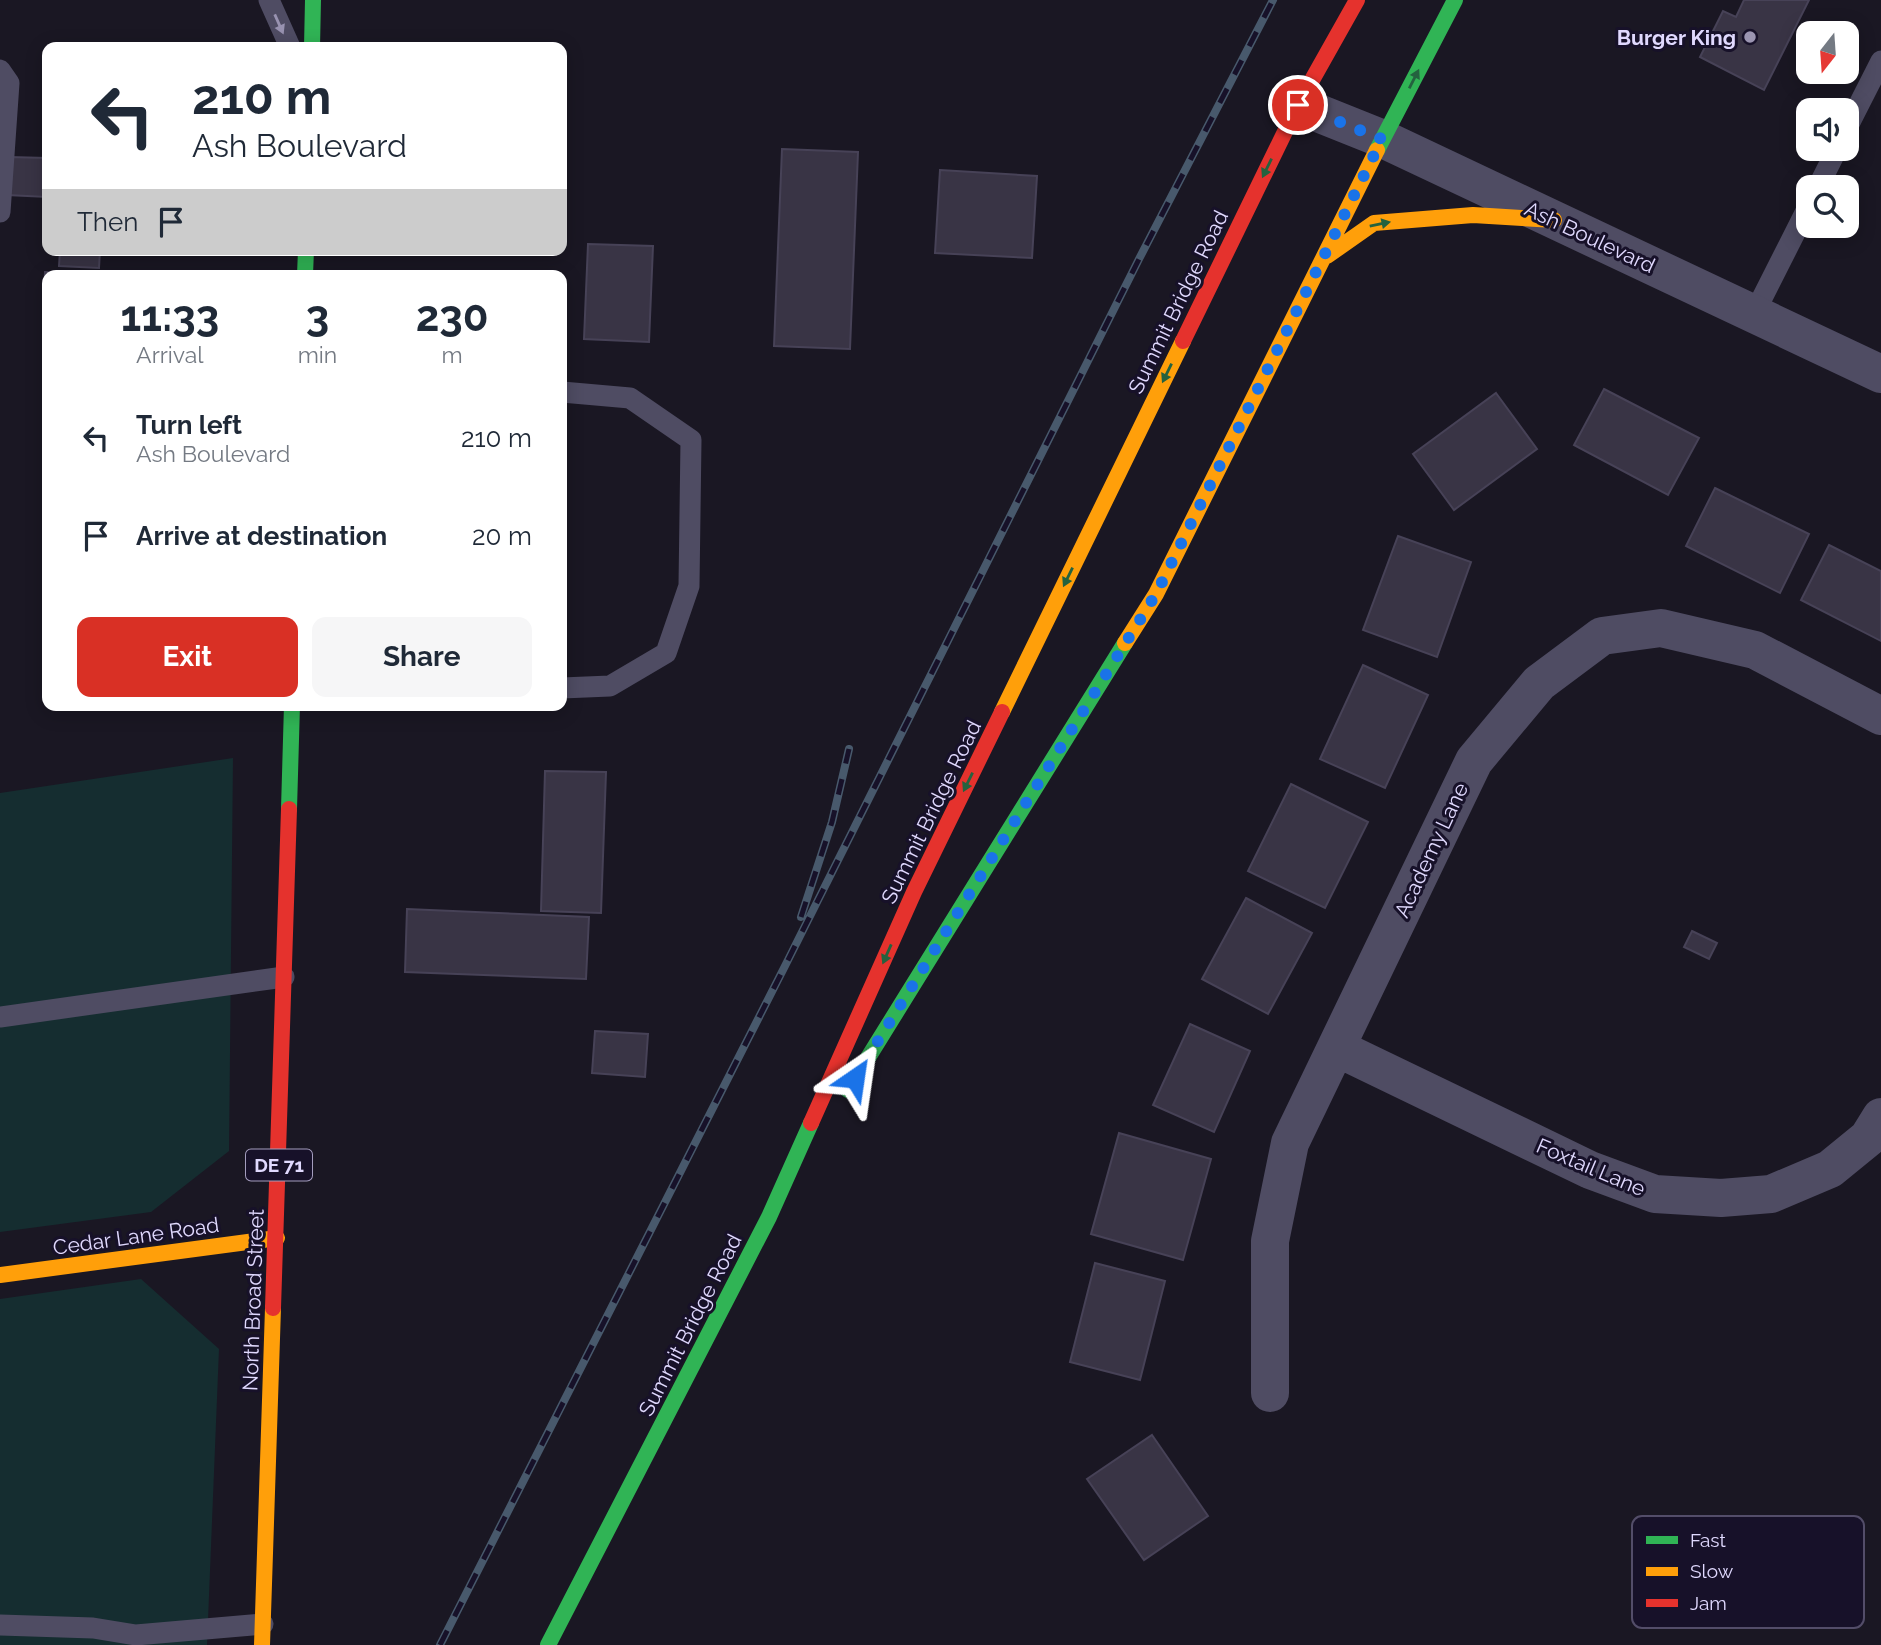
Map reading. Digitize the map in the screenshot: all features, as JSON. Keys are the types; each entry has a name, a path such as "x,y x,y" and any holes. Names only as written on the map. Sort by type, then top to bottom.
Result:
{"main road":[{"path":"312,42 313,0"},
{"name":"Summit Bridge Road","path":"548,1645 769,1217 914,892 1298,105 1357,0"},
{"path":"769,1217 1156,594 1382,139 1455,0"},
{"path":"1323,259 1374,223 1473,215 1554,220"},
{"name":"North Broad Street","path":"263,1635 292,711"},
{"name":"Cedar Lane Road","path":"0,1275 276,1238"}],"street":[{"name":"Ash Boulevard","path":"1298,105 1382,139 1881,374"},
{"name":"Academy Lane","path":"1270,1393 1270,1241 1290,1143 1474,761 1539,683 1602,636 1661,628 1755,650 1881,716"},
{"name":"Foxtail Lane","path":"1337,1048 1590,1170 1655,1194 1721,1198 1771,1194 1830,1170 1868,1138 1881,1117"}],"lane":[{"path":"269,0 288,42"},
{"path":"1859,104 1881,61"},
{"path":"0,70 9,83 0,212"},
{"path":"1754,314 1796,231"},
{"path":"567,392 631,398 691,440 689,586 666,653 610,686 567,688"},
{"path":"0,1017 284,977"},
{"path":"0,1625 93,1628 132,1640 263,1635"}],"green space":[{"path":"233,758 229,1151 151,1212 0,1232 0,793"},
{"path":"141,1279 219,1349 207,1645 0,1645 0,1299"}],"building":[{"name":"Burger King","path":"1744,0 1809,0 1798,21 1796,21 1796,26 1764,90 1700,57 1723,11 1736,17"},
{"path":"782,149 858,152 850,349 774,346"},
{"path":"9,157 42,158 42,197 7,195"},
{"path":"940,170 1037,176 1032,258 935,253"},
{"path":"588,244 653,246 649,342 584,339"},
{"path":"60,256 100,256 99,268 59,266"},
{"path":"1604,389 1699,438 1668,495 1574,445"},
{"path":"1496,393 1537,449 1454,510 1413,454"},
{"path":"1715,488 1809,534 1780,593 1686,546"},
{"path":"1398,536 1471,562 1437,657 1363,630"},
{"path":"1829,545 1881,571 1881,641 1801,600"},
{"path":"1363,665 1428,695 1385,788 1320,759"},
{"path":"545,771 606,772 601,913 541,911"},
{"path":"1291,784 1368,822 1325,908 1248,871"},
{"path":"1246,898 1312,933 1268,1014 1202,979"},
{"path":"407,909 589,917 586,979 405,972"},
{"path":"1692,931 1717,943 1709,959 1684,947"},
{"path":"1190,1024 1250,1051 1214,1132 1153,1105"},
{"path":"595,1031 648,1034 645,1077 592,1073"},
{"path":"1119,1133 1211,1159 1183,1260 1091,1234"},
{"path":"1095,1263 1165,1281 1140,1380 1070,1362"},
{"path":"1152,1435 1208,1516 1144,1560 1087,1479"}],"railway":[{"path":"440,1645 786,964 1139,259 1273,0"},
{"path":"801,917 832,822 849,749"}],"traffic: fast":[{"path":"312,42 313,0"},
{"path":"1377,150 1455,0"},
{"path":"305,270 306,256"},
{"path":"848,1090 1125,643"},
{"path":"289,809 292,711"},
{"path":"548,1645 769,1217 811,1123"}],"traffic: slow":[{"path":"1125,643 1156,594 1377,150"},
{"path":"1327,256 1374,223 1473,215 1554,220"},
{"path":"1002,712 1183,341"},
{"path":"0,1275 277,1238"},
{"path":"262,1645 273,1308"}],"traffic: jam":[{"path":"1183,341 1298,105 1357,0"},
{"path":"811,1123 914,892 1002,712"},
{"path":"273,1308 289,809"}],"place":[{"name":"Burger King","path":"1750,37"}],"route":[{"path":"855,1078 1156,594 1382,139 1298,105"}]}
